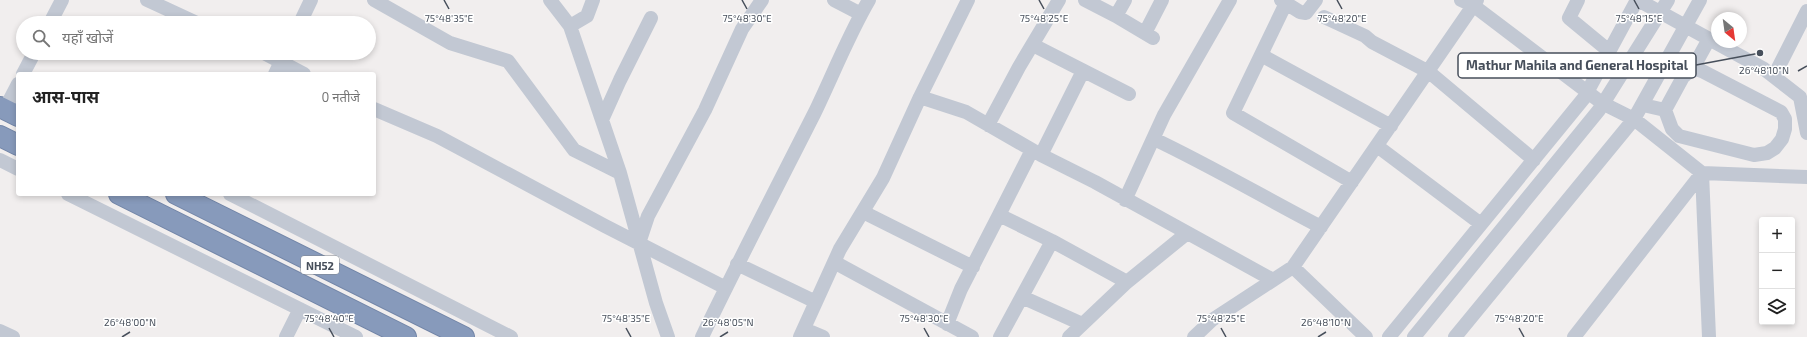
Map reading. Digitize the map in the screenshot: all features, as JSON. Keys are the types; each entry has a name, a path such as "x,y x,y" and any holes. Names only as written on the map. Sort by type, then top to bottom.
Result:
{"highway":[{"path":"0,136 16,144"},
{"name":"NH52","path":"123,196 406,337"},
{"name":"NH52","path":"180,196 464,337"}],"street":[{"path":"54,16 62,0"},
{"path":"148,0 182,16"},
{"path":"303,16 311,0"},
{"path":"376,0 450,43 508,61 574,150 620,173"},
{"path":"550,0 570,26 620,173 656,303 668,337"},
{"path":"570,26 587,16 593,0"},
{"path":"639,243 648,216 705,110 742,29 762,0"},
{"path":"834,0 861,14"},
{"path":"702,337 869,0"},
{"path":"823,337 802,333 840,249 883,178 920,97 968,0"},
{"path":"988,125 1059,0"},
{"path":"1085,0 1149,35 1162,0"},
{"path":"1116,16 1125,0"},
{"path":"1125,200 1164,115 1230,0"},
{"path":"1316,0 1306,13 1300,12 1284,1 1262,55 1233,113 1352,182"},
{"path":"1461,0 1476,3 1587,92 1602,103 1634,119 1702,173 1807,177"},
{"path":"1578,0 1570,18 1610,51"},
{"path":"1389,337 1584,98 1638,0 1665,6 1686,26 1774,76 1800,97 1807,133"},
{"path":"1455,337 1634,119 1700,0"},
{"path":"1194,337 1212,320 1293,267 1476,3"},
{"path":"1414,337 1599,110 1602,103 1665,6"},
{"path":"1774,76 1807,11"},
{"path":"1324,17 1365,36 1372,42 1429,72 1534,160"},
{"path":"602,120 651,18"},
{"path":"1665,110 1684,77 1693,68 1709,39"},
{"path":"1033,45 1129,94"},
{"path":"1262,55 1391,126"},
{"path":"24,72 30,60"},
{"path":"280,63 300,72"},
{"path":"1665,110 1672,129 1679,136 1754,155 1767,153 1775,148 1782,139 1785,129 1785,119 1781,112 1702,71 1693,68"},
{"path":"947,324 961,289 999,215 1083,71"},
{"path":"920,97 966,112 1036,152 1273,280"},
{"path":"1642,105 1665,110"},
{"path":"376,110 437,136 726,288"},
{"path":"1154,139 1209,165 1259,195 1321,227"},
{"path":"1377,146 1481,224"},
{"path":"0,160 16,168"},
{"path":"1574,337 1702,173"},
{"path":"1702,173 1709,337"},
{"path":"72,196 356,337"},
{"path":"234,196 511,337"},
{"path":"863,212 973,267"},
{"path":"999,215 1052,241 1127,282"},
{"path":"1068,337 1127,282 1186,234"},
{"path":"1000,337 1052,241"},
{"path":"834,262 972,337"},
{"path":"738,264 816,302"},
{"path":"1293,267 1366,337"},
{"path":"1022,297 1082,324"},
{"path":"286,337 300,309"},
{"path":"0,331 13,337"}],"place":[{"name":"Mathur Mahila and General Hospital","path":"1760,53"}]}
